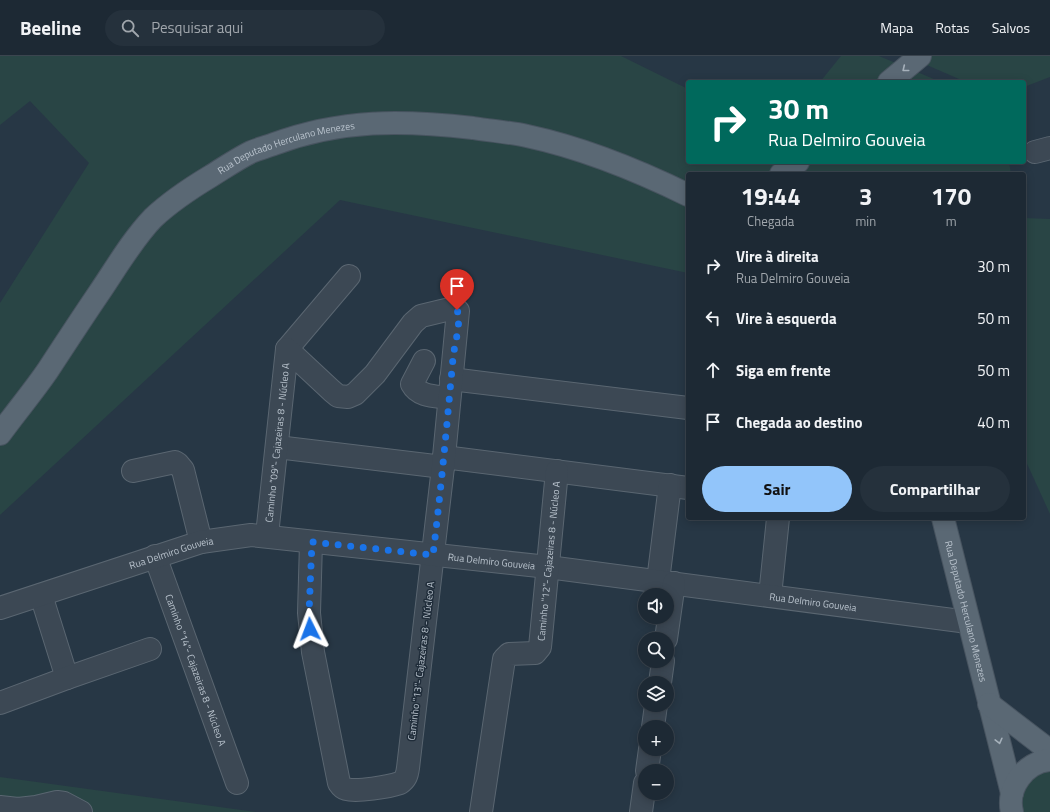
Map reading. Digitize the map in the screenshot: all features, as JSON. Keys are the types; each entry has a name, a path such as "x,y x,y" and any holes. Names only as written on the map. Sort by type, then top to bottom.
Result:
{"main road":[{"path":"891,80 920,56"},
{"name":"Rua Deputado Herculano Menezes","path":"0,434 47,371 122,257 153,218 193,187 227,166 251,152 285,140 313,131 342,125 372,123 416,123 488,130 527,136 570,148 656,180 686,195"},
{"path":"784,172 795,164"},
{"name":"Rua Deputado Herculano Menezes","path":"943,520 1012,803"},
{"path":"989,704 1050,751"},
{"path":"1012,803 1016,782 1024,772 1034,764 1050,760"}],"street":[{"name":"Caminho \"09\"- Cajazeiras 8 - Núcleo A","path":"267,535 287,349 349,276"},
{"name":"Caminho \"09\"- Cajazeiras 8 - Núcleo A","path":"287,349 338,396 348,397 355,394 375,374 413,324 421,316 450,309"},
{"name":"Caminho \"13\"- Cajazeiras 8 - Núcleo A","path":"312,542 309,613 313,652 339,783 346,789 356,790 393,785 404,780 407,775 408,768 444,462 458,315 456,309 450,309"},
{"path":"424,361 412,384 415,390 422,394 449,399 686,408"},
{"path":"277,447 557,471 679,486 666,582 666,632"},
{"path":"133,471 175,462 178,464 183,470 201,542"},
{"name":"Caminho \"12\"- Cajazeiras 8 - Núcleo A","path":"481,812 504,659 509,654 535,653 540,647 557,471"},
{"path":"770,596 778,520"},
{"name":"Rua Delmiro Gouveia","path":"0,608 201,542 251,535 267,535 312,542 548,567 968,622"},
{"name":"Caminho \"14\"- Cajazeiras 8 - Núcleo A","path":"155,556 237,783"},
{"path":"41,595 67,678"},
{"path":"0,703 67,678 150,650"},
{"path":"641,812 643,800"},
{"path":"0,807 18,809 36,807 57,802 64,803 81,812"}],"green space":[{"path":"0,56 621,56 686,88 686,164 1009,164 1011,172 686,172 686,273 340,200 0,515 0,303 89,163 30,101 0,125"},
{"path":"841,56 879,56 936,80 822,80"},
{"path":"906,56 1050,56 1050,77 1026,86 1026,80 961,80"},
{"path":"1026,218 1050,219 1050,514 1026,461"},
{"path":"1050,765 1050,812 1022,812 1022,784"},
{"path":"0,777 256,812 0,812"}],"route":[{"path":"310,629 309,613 312,542 433,555 458,322 457,310"}]}
